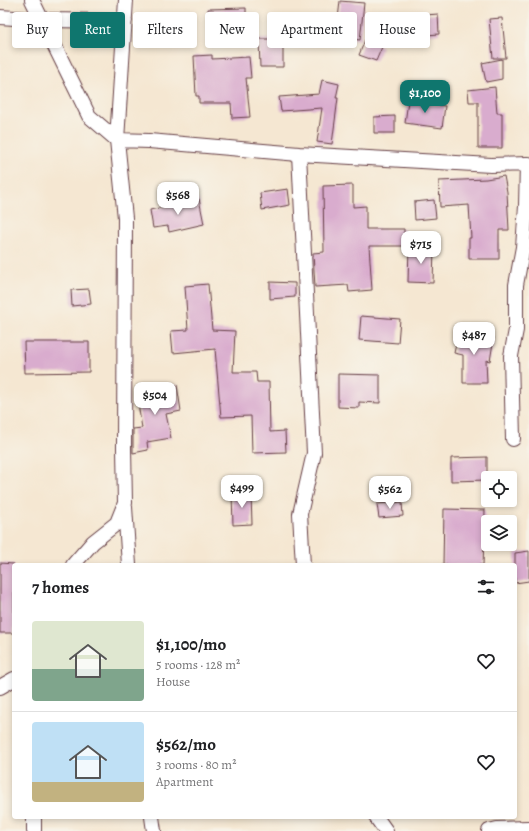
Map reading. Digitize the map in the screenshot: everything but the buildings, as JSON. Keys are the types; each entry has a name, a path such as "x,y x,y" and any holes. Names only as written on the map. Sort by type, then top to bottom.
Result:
{"street":[{"path":"32,0 39,12"},
{"path":"125,22 126,0"},
{"path":"0,16 12,17"},
{"path":"56,48 89,116 117,140 149,141 298,154 491,165 528,164 523,247 516,285 516,330 511,356 513,438"},
{"path":"123,48 117,140 125,218 124,448 125,502 129,563"},
{"path":"298,154 314,453 300,514 303,563"},
{"path":"75,563 93,542 116,523 125,502"},
{"path":"0,687 12,679"},
{"path":"34,819 34,831"},
{"path":"152,819 154,831"},
{"path":"377,819 386,831"},
{"path":"488,831 496,829 529,828"}]}
